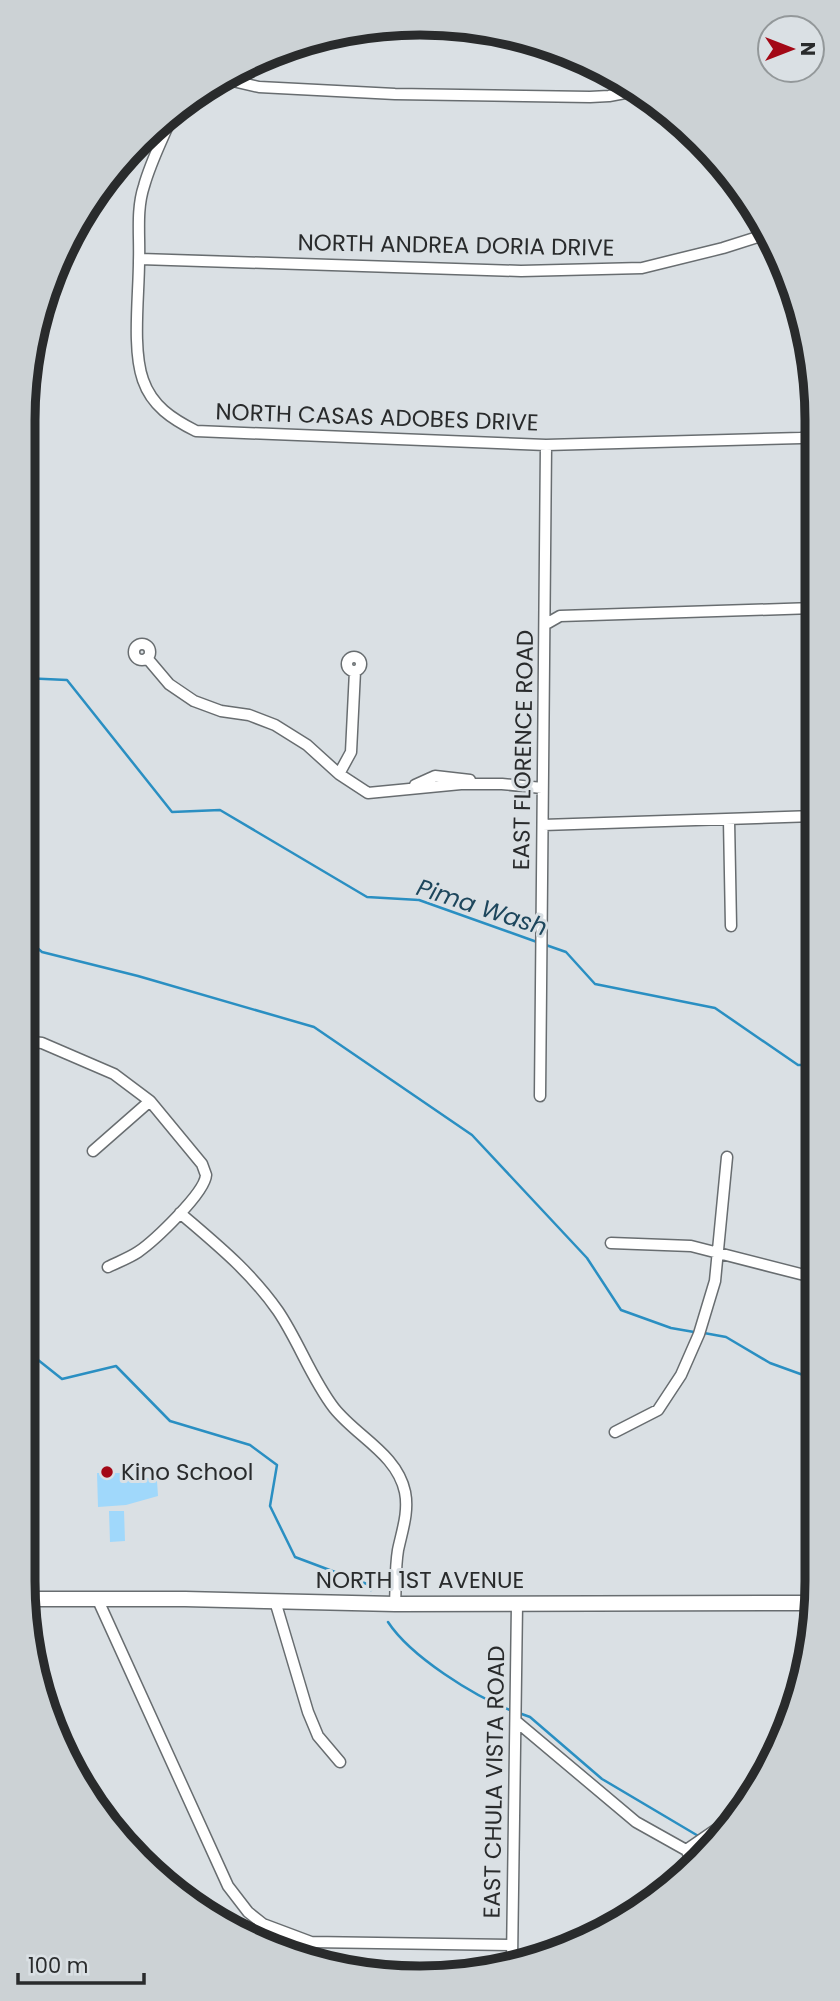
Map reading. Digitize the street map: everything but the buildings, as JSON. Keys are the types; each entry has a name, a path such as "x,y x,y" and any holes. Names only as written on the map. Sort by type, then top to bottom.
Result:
{"main road":[{"name":"NORTH 1ST AVENUE","path":"36,1599 396,1604 804,1603"}],"street":[{"path":"237,82 259,87 395,94 590,97 623,93"},
{"name":"NORTH CASAS ADOBES DRIVE","path":"166,131 143,187 138,218 138,355 142,379 161,410 177,422 196,431 546,445 805,436"},
{"name":"NORTH ANDREA DORIA DRIVE","path":"139,259 521,271 642,268 758,237"},
{"name":"EAST FLORENCE ROAD","path":"540,1096 546,445"},
{"path":"546,624 560,616 805,608"},
{"path":"147,658 169,684 194,701 221,711 249,715 275,725 307,745 339,774 368,793 406,789 435,776 461,778 481,784 542,788"},
{"path":"339,774 351,752 355,671"},
{"path":"543,825 805,816"},
{"path":"729,820 731,926"},
{"path":"35,1040 114,1074 150,1101 210,1175 180,1213 137,1253 108,1267"},
{"path":"93,1151 150,1101"},
{"path":"615,1432 659,1410 681,1375 699,1334 715,1281 727,1157"},
{"path":"180,1213 218,1243 265,1294 289,1329 324,1394 350,1425 391,1462 400,1478 407,1503 397,1565 396,1604"},
{"path":"611,1243 691,1246 805,1275"},
{"path":"97,1598 228,1886 248,1912 263,1924 311,1942 512,1945"},
{"path":"275,1601 308,1712 318,1736 340,1762"},
{"name":"EAST CHULA VISTA ROAD","path":"512,1955 517,1604"},
{"path":"517,1722 636,1822 687,1850 690,1855"},
{"path":"687,1850 710,1834"}],"shaded area":[{"path":"97,1473 131,1473 157,1481 158,1496 126,1505 98,1507"},
{"path":"109,1511 124,1511 125,1541 110,1542"}],"waterway":[{"name":"Pima Wash","path":"35,679 67,680 172,812 220,810 367,897 419,900 537,942"},
{"name":"Pima Wash","path":"543,944 566,952 595,984 715,1008 798,1065 805,1065"},
{"path":"35,946 42,952 138,976 314,1027 472,1135 587,1258 621,1310 671,1328 694,1332"},
{"path":"704,1333 726,1337 770,1363 805,1376"},
{"path":"35,1358 62,1379 116,1366 170,1421 250,1445 277,1465 270,1506 295,1557 367,1584 371,1590"},
{"path":"388,1622 427,1662 480,1696 512,1711"},
{"path":"519,1713 530,1717 602,1779 700,1837"}],"place":[{"name":"Kino School","path":"107,1472"}]}
